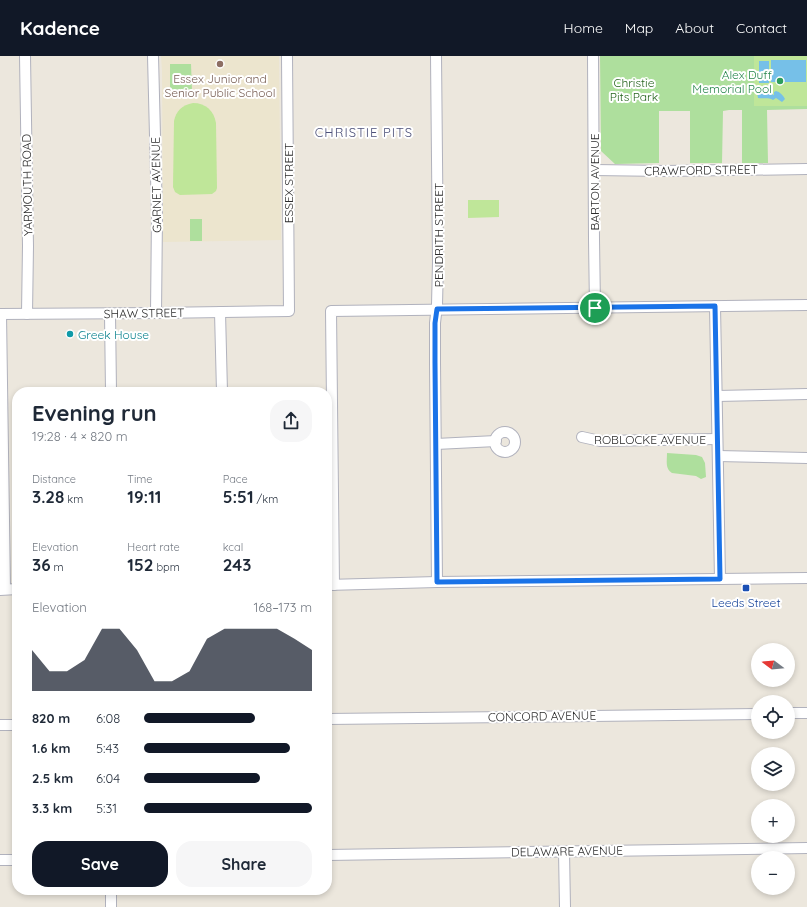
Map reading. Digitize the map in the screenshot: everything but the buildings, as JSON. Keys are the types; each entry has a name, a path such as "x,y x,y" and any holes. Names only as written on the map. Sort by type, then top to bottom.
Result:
{"street":[{"name":"YARMOUTH ROAD","path":"25,56 28,246 27,314"},
{"name":"GARNET AVENUE","path":"153,56 157,216 156,313"},
{"name":"ESSEX STREET","path":"287,56 289,311"},
{"name":"PENDRITH STREET","path":"436,56 438,262 437,309 435,323 437,582"},
{"name":"BARTON AVENUE","path":"593,56 595,308"},
{"name":"CRAWFORD STREET","path":"594,170 665,171 807,169"},
{"path":"331,387 331,311 807,305"},
{"path":"715,306 720,579"},
{"name":"SHAW STREET","path":"0,314 289,311"},
{"path":"220,312 222,387"},
{"path":"0,314 2,590 12,589"},
{"path":"110,314 111,387"},
{"path":"717,396 807,394"},
{"name":"ROBLOCKE AVENUE","path":"582,437 600,441 718,439"},
{"path":"436,444 496,441"},
{"path":"718,456 807,458"},
{"path":"332,585 437,582 807,578"},
{"path":"795,713 807,713"},
{"name":"CONCORD AVENUE","path":"332,719 751,714"},
{"path":"0,725 12,724"},
{"name":"DELAWARE AVENUE","path":"332,855 807,848"},
{"path":"564,851 565,907"},
{"path":"0,860 12,860"},
{"path":"111,895 111,907"}],"shaded area":[{"path":"161,56 279,56 281,240 163,242"}],"green space":[{"name":"Christie Pits Park","path":"600,56 807,56 807,109 767,110 768,163 742,163 742,110 729,110 723,111 722,163 690,163 690,111 659,111 659,163 615,164 601,151"},
{"name":"Alex Duff Memorial Pool","path":"754,56 807,56 807,106 754,106"},
{"path":"170,64 191,64 192,91 170,91"},
{"path":"193,103 202,104 209,108 216,123 217,188 212,194 180,195 175,192 173,187 174,121 176,114 180,109"},
{"path":"468,200 499,200 499,217 468,218"},
{"path":"190,219 202,219 202,241 190,241"},
{"path":"667,453 696,455 702,457 705,463 706,477 701,479 696,476 672,473 667,467"}],"water":[{"path":"771,60 806,60 806,82 771,82"},
{"path":"759,61 769,61 769,83 759,83"},
{"path":"757,92 772,92 774,95 774,92 779,92 785,99 782,102 776,98 773,100 758,98"}],"place":[{"name":"Essex Junior and Senior Public School","path":"220,64"},
{"name":"Alex Duff Memorial Pool","path":"780,81"},
{"name":"Greek House","path":"70,334"},
{"name":"Leeds Street","path":"746,588"}],"district":[{"name":"CHRISTIE PITS","path":"364,132"}],"route":[{"path":"715,306 720,579 437,582 435,323 437,309 595,308 715,306"}]}
